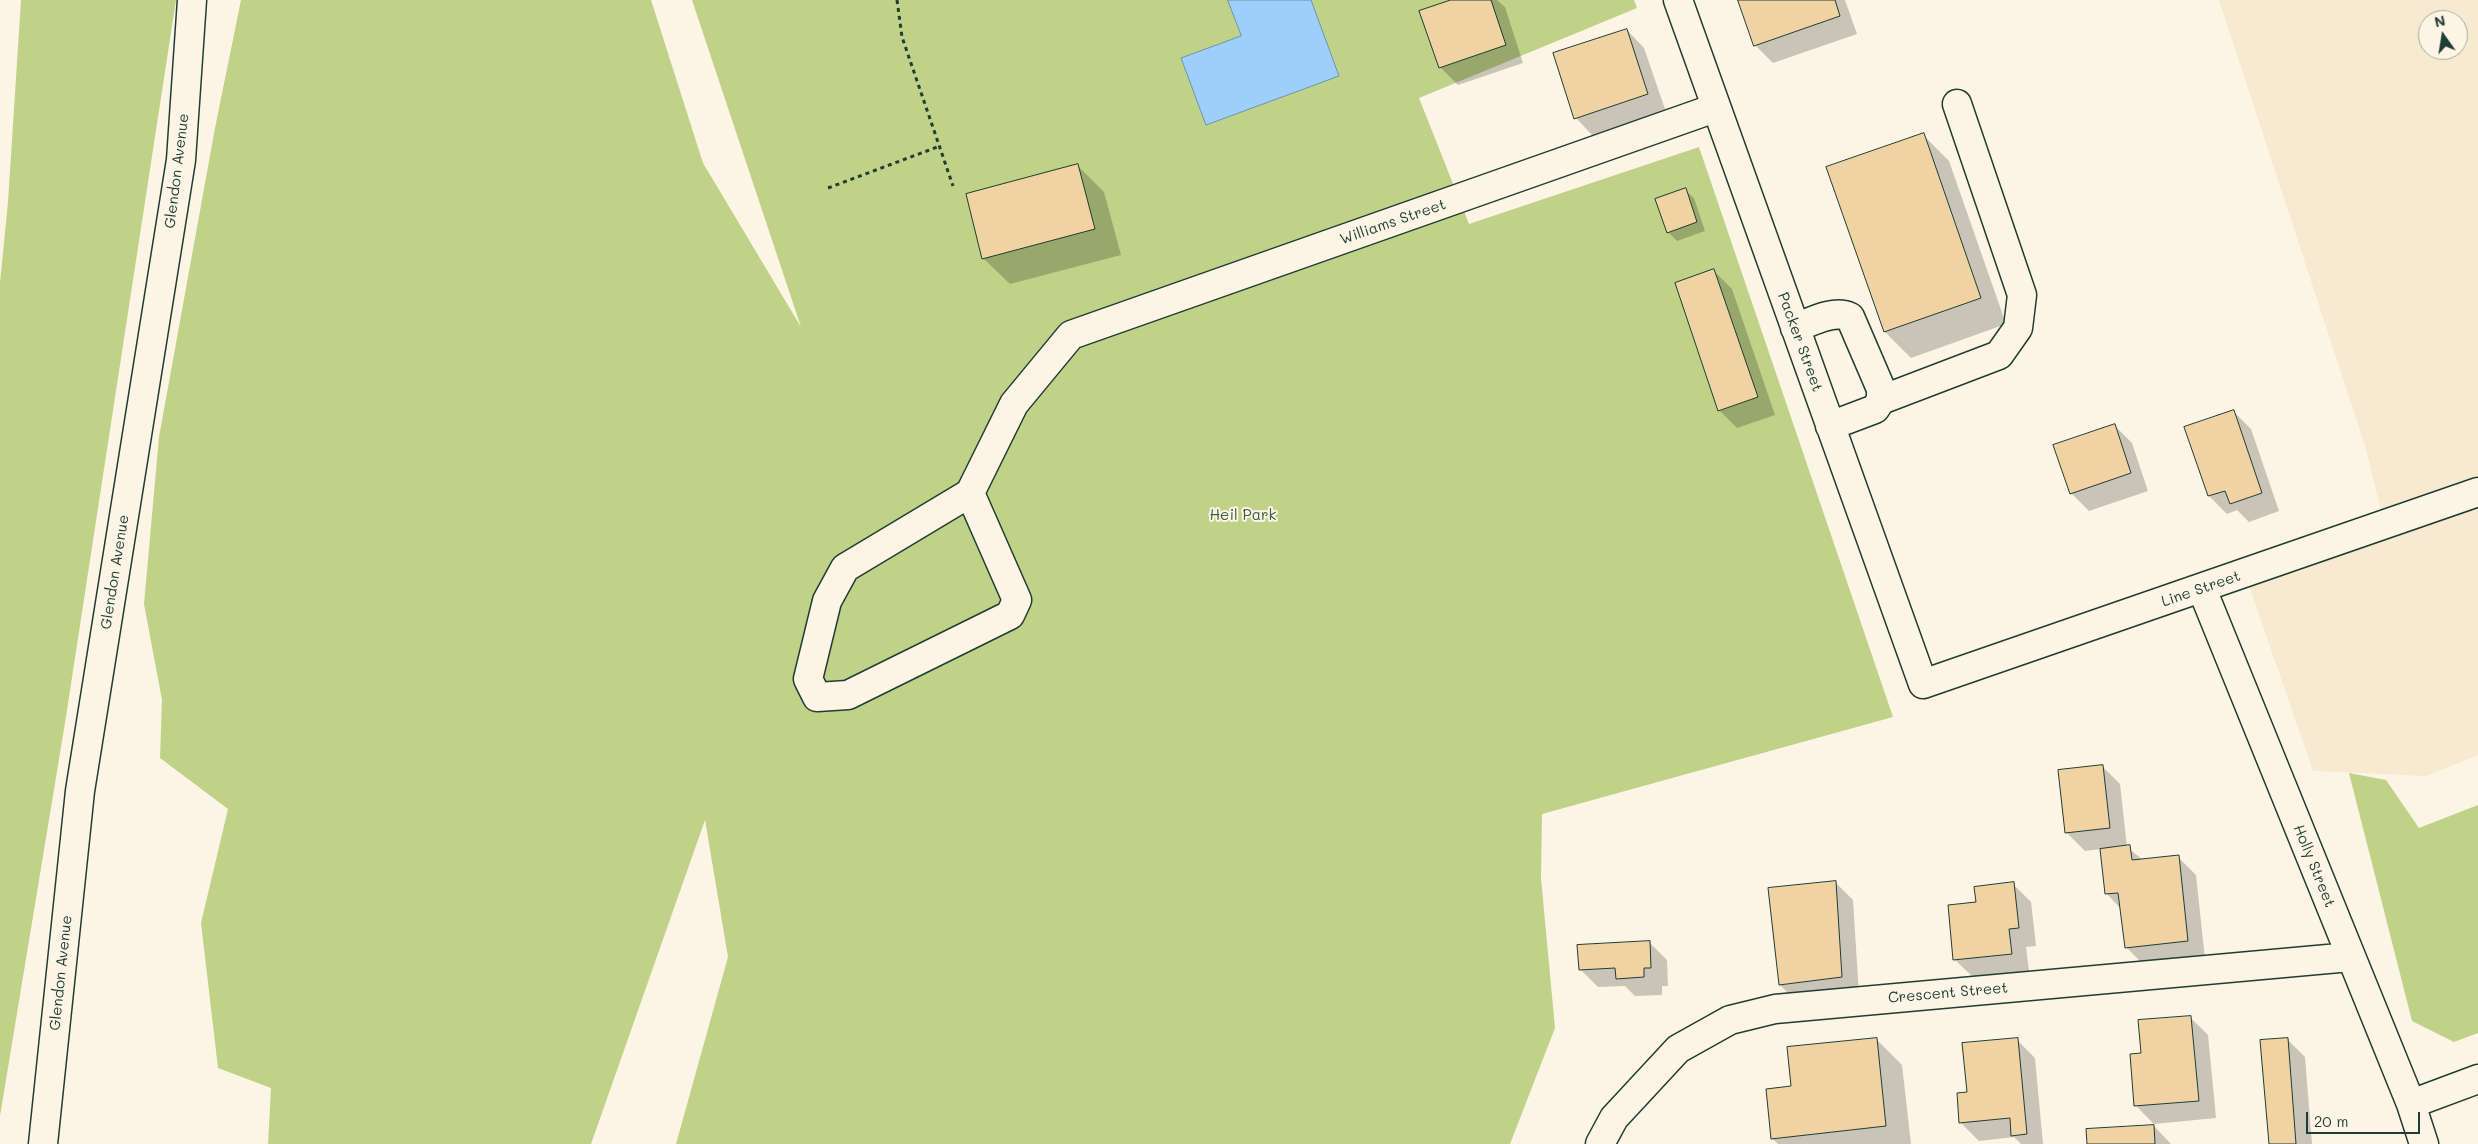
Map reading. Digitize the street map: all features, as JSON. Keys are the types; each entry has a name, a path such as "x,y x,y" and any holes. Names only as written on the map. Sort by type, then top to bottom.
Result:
{"street":[{"name":"Glendon Avenue","path":"43,1144 80,790 182,160 192,0"},
{"name":"Packer Street","path":"1678,0 1715,108 1923,684"},
{"path":"1881,400 1999,355 2018,328 2022,295 1957,104"},
{"name":"Williams Street","path":"970,493 1014,404 1071,335 1715,108"},
{"path":"1795,328 1831,315 1843,313 1850,318 1881,389 1881,400 1875,409 1830,426"},
{"name":"Line Street","path":"1923,684 2478,492"},
{"path":"970,493 1017,600 1010,615 848,695 817,697 808,679 826,601 845,568 970,493"},
{"name":"Holly Street","path":"2202,589 2411,1104 2424,1144"},
{"name":"Crescent Street","path":"1600,1144 1614,1118 1678,1048 1730,1020 1775,1008 2350,957"},
{"path":"2411,1104 2478,1079"}],"path":[{"path":"897,0 902,37 953,186"},
{"path":"828,188 940,146"}],"shaded area":[{"path":"2219,0 2478,0 2478,755 2427,776 2313,771 2249,586 2388,539 2366,449"}],"green space":[{"path":"21,0 176,0 65,723 0,1116 0,283 8,202"},
{"name":"Heil Park","path":"241,0 651,0 703,163 801,327 692,0 1634,0 1637,8 1419,98 1469,224 1699,147 1893,717 1542,814 1541,878 1555,1028 1510,1144 676,1144 728,957 705,820 591,1144 268,1144 271,1088 218,1068 201,923 228,809 160,758 162,700 144,604 159,437 215,128"},
{"path":"2349,773 2386,780 2419,828 2478,805 2478,1033 2454,1042 2412,1021"}],"water":[{"path":"1228,0 1311,0 1339,76 1206,125 1181,58 1241,36"}],"building":[{"path":"1451,0 1491,0 1506,45 1439,68 1419,11"},
{"path":"1738,0 1835,0 1840,16 1754,46"},
{"path":"1627,29 1648,94 1574,119 1553,53"},
{"path":"1924,133 1981,298 1884,332 1826,167"},
{"path":"1078,164 1095,229 982,259 966,194"},
{"path":"1686,188 1697,222 1667,233 1655,199"},
{"path":"1714,269 1758,397 1718,411 1675,283"},
{"path":"2234,410 2262,493 2230,504 2225,491 2208,496 2184,427"},
{"path":"2115,424 2131,473 2070,494 2053,445"},
{"path":"2103,765 2110,828 2065,833 2058,770"},
{"path":"2130,845 2132,860 2179,855 2188,941 2125,948 2118,893 2105,894 2100,849"},
{"path":"1836,881 1842,977 1779,985 1768,888"},
{"path":"2014,882 2019,928 2009,929 2012,954 1953,960 1948,905 1976,902 1974,887"},
{"path":"1650,941 1651,968 1644,968 1644,977 1616,979 1615,968 1579,970 1577,945"},
{"path":"2191,1016 2199,1101 2134,1106 2130,1054 2141,1053 2138,1020"},
{"path":"1877,1038 1886,1126 1771,1139 1766,1089 1791,1086 1787,1047"},
{"path":"2018,1038 2027,1134 2011,1136 2010,1118 1959,1123 1957,1093 1967,1092 1962,1043"},
{"path":"2288,1038 2296,1144 2269,1144 2260,1040"},
{"path":"2154,1125 2155,1144 2087,1144 2086,1129"}]}
